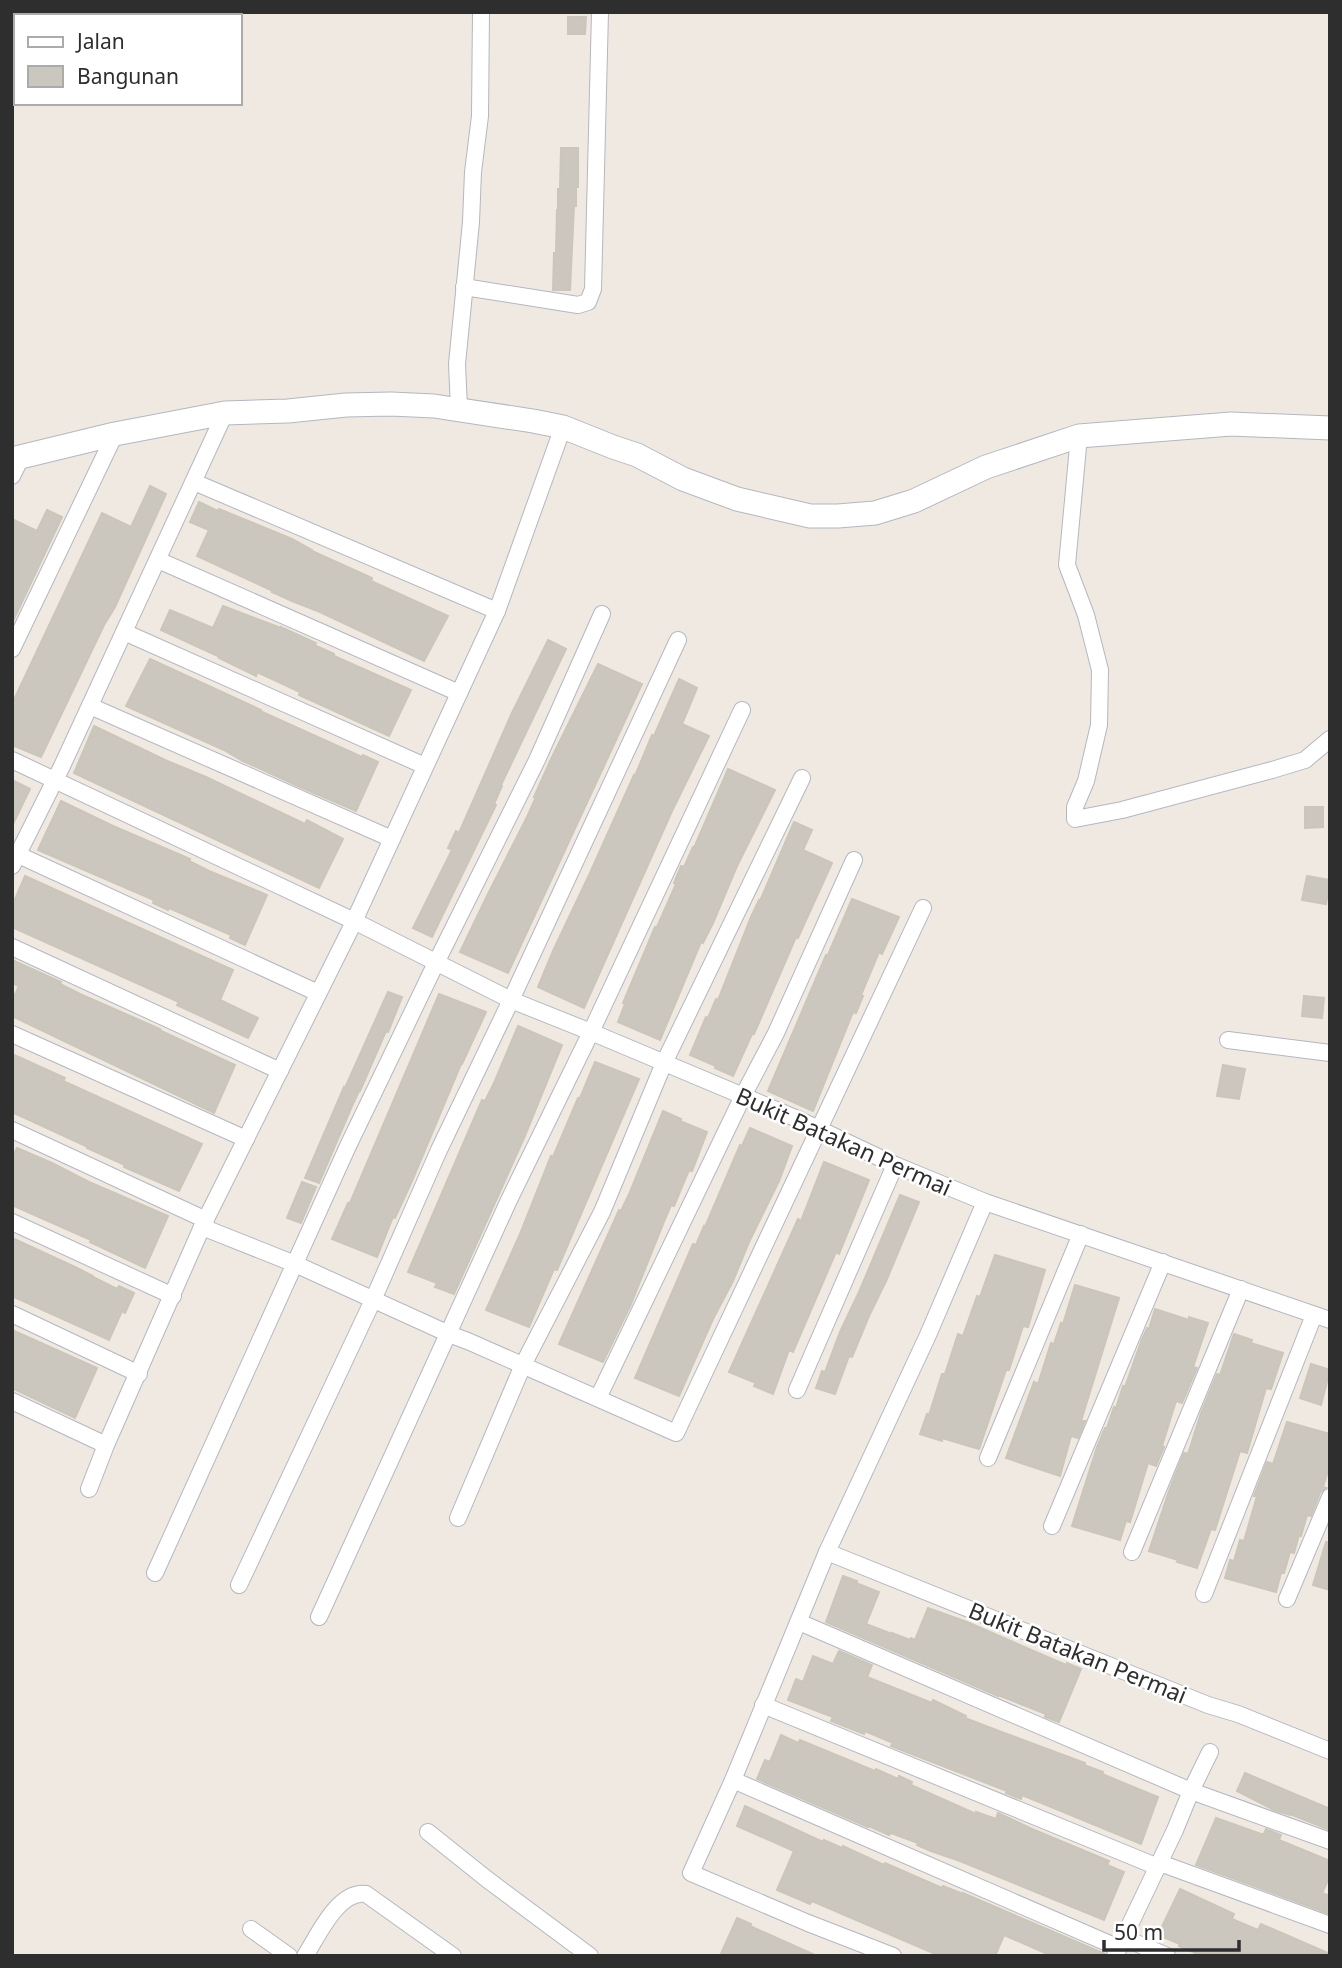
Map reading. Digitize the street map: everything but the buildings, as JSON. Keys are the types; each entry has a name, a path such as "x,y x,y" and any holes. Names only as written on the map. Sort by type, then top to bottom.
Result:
{"street":[{"path":"459,408 457,364 480,116 481,12"},
{"path":"464,287 578,305 588,302 593,289 600,12"},
{"path":"15,464 58,447 225,413 379,404 459,408 563,427 637,455 683,480 716,492 810,516 875,513 914,501 986,467 1079,436 1231,424 1330,428"},
{"path":"225,413 55,780 14,858 318,993"},
{"path":"89,1489 204,1223 354,921 497,611 563,427"},
{"path":"12,649 115,434"},
{"path":"1079,436 1067,565 1086,615 1100,670 1099,724 1086,781 1075,807 1076,819 1122,810 1283,767 1304,760 1330,739"},
{"path":"194,482 497,611"},
{"path":"158,560 459,693"},
{"path":"155,1573 348,1146 537,761 602,614"},
{"path":"124,632 425,766"},
{"path":"239,1585 678,640"},
{"path":"90,706 392,839"},
{"path":"319,1617 509,1200 592,1032 742,710"},
{"name":"Bukit Batakan Permai","path":"12,760 354,921 511,1000 820,1129 895,1165 985,1202 1322,1317"},
{"path":"458,1518 523,1365 602,1212 664,1063 802,778"},
{"path":"598,1398 776,1033 854,860"},
{"path":"12,1130 204,1223 676,1433 923,908"},
{"path":"12,947 280,1071"},
{"path":"12,1034 246,1139"},
{"path":"1228,1040 1330,1054"},
{"path":"796,1390 895,1165"},
{"path":"893,1956 691,1873 733,1780 827,1552 928,1335 985,1202"},
{"path":"12,1222 173,1296"},
{"path":"988,1458 1080,1234"},
{"path":"1052,1527 1163,1262"},
{"path":"1132,1552 1241,1289"},
{"path":"12,1314 139,1374"},
{"path":"1204,1594 1322,1317"},
{"path":"12,1401 106,1445"},
{"path":"1287,1598 1330,1497"},
{"name":"Bukit Batakan Permai","path":"827,1552 1330,1751"},
{"path":"799,1622 1191,1791 1330,1841"},
{"path":"763,1705 1159,1865 1330,1925"},
{"path":"1119,1947 1210,1752"},
{"path":"733,1780 1119,1947 1167,1956"},
{"path":"428,1832 590,1956"},
{"path":"305,1956 335,1910 345,1898 357,1893 366,1894 453,1956"},
{"path":"251,1929 289,1956"}]}
